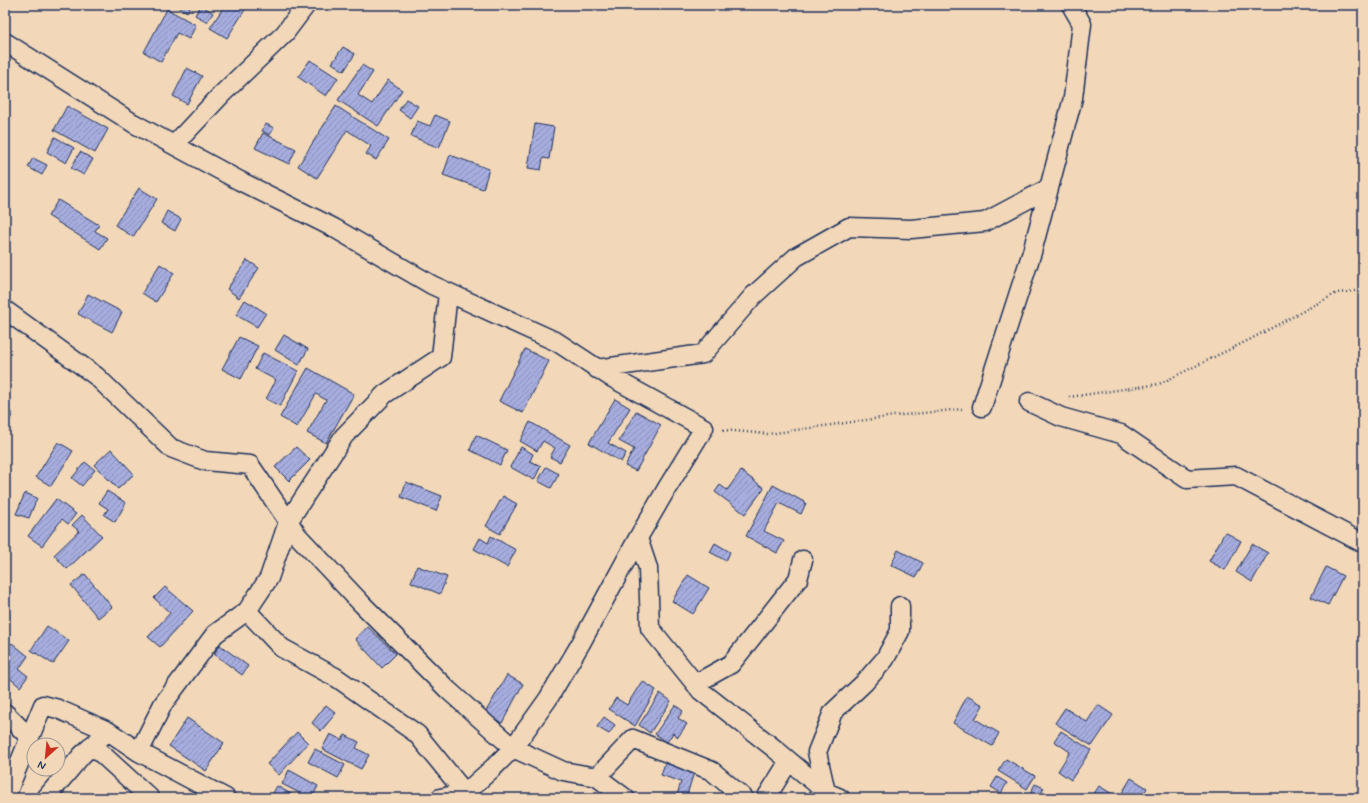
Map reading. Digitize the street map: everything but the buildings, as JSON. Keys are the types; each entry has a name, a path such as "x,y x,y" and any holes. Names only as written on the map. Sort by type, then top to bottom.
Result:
{"street":[{"path":"174,145 220,95 285,33 306,5"},
{"path":"982,407 1032,252 1074,90 1082,24 1071,5"},
{"path":"5,42 133,123 240,181 334,228 432,285 557,342 609,376 704,428 638,538 581,643 548,699 512,748 494,767 463,795 440,798"},
{"path":"598,369 703,354 753,296 796,257 849,227 911,229 985,222 1049,188"},
{"path":"139,752 162,704 215,634 247,611 269,578 288,522 344,436 385,394 441,357 448,293"},
{"path":"5,310 96,376 171,448 205,461 250,466 298,536 362,604 448,690 512,748 563,771 597,777 618,795"},
{"path":"1029,402 1062,417 1121,434 1187,479 1236,476 1363,543"},
{"path":"638,538 648,568 650,628 701,691 833,795"},
{"path":"695,684 731,664 798,579 804,560"},
{"path":"833,795 817,752 833,712 864,683 886,659 900,631 900,606"},
{"path":"247,611 282,648 337,678 417,734 463,795"},
{"path":"30,737 43,705 58,709 108,731 139,752 226,798"},
{"path":"5,713 29,737"},
{"path":"46,798 82,755 108,731"},
{"path":"597,777 634,739 712,771 744,798"},
{"path":"92,745 150,798"},
{"path":"6,798 26,748"},
{"path":"766,798 789,761"}]}
